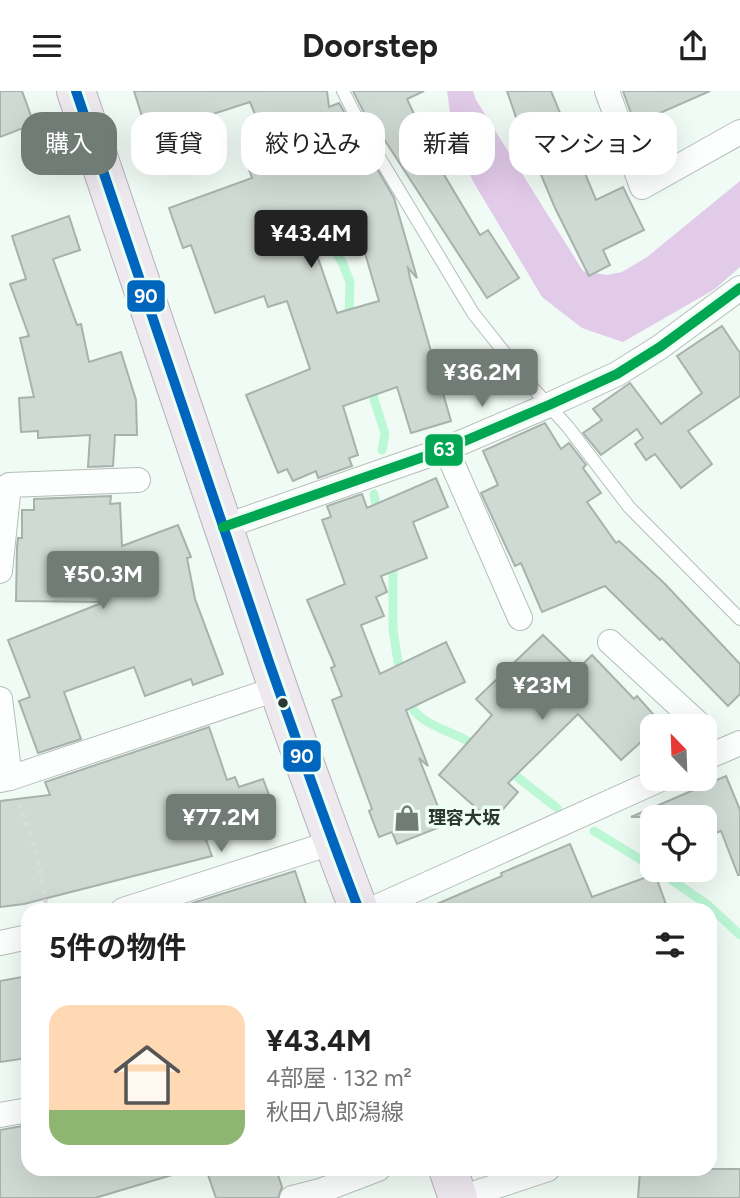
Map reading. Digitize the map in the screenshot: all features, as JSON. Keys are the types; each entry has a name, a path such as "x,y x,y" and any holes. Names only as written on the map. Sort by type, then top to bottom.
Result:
{"main road":[{"path":"76,91 223,527 356,903"},
{"path":"451,1176 459,1198"}],"street":[{"path":"607,91 642,187 740,132"},
{"path":"223,527 446,449 617,374 740,288"},
{"path":"446,449 520,618"},
{"path":"0,571 9,485 138,480"},
{"path":"611,642 688,714"},
{"path":"0,699 5,779 279,688"},
{"path":"386,903 640,788"},
{"path":"145,903 334,842"},
{"path":"0,943 21,938"},
{"path":"0,1115 21,1111"},
{"path":"292,1198 360,1176"},
{"path":"459,1198 527,1176"}],"lane":[{"path":"343,91 364,132 473,313 629,507 740,619"}],"path":[{"path":"5,779 37,854 46,903"}],"shaded area":[{"path":"447,91 473,91 484,112 450,112"},
{"path":"495,130 509,153 509,175 523,175 583,271 607,275 622,272 647,257 740,181 740,267 715,289 623,342 582,328 542,297 470,175 495,175"}],"building":[{"path":"0,91 22,91 30,112 21,112 21,129 0,137"},
{"path":"134,91 327,91 329,107 339,103 344,112 254,112 250,102 219,112 141,112"},
{"path":"353,91 424,91 407,99 413,112 399,112 399,162 385,141 385,112 364,112"},
{"path":"507,91 551,91 560,112 514,112"},
{"path":"623,91 710,91 662,112 631,112"},
{"path":"251,175 381,175 394,198 417,278 408,268 451,421 411,433 397,387 343,406 358,455 349,458 352,466 318,478 316,471 293,481 287,469 278,473 246,395 310,369 287,301 268,307 264,296 215,313 191,245 183,248 169,208 252,178","holes":["355,219 379,301 337,313 309,232"]},
{"path":"407,175 444,175 480,235 488,230 519,278 487,298"},
{"path":"541,175 586,175 596,200 623,187 644,230 603,250 610,265 589,276"},
{"path":"69,216 80,250 53,259 77,325 81,324 89,362 121,352 136,400 137,435 115,435 113,466 88,467 90,435 38,438 38,431 21,432 19,398 34,397 20,338 29,336 10,284 26,279 12,236"},
{"path":"722,326 740,353 740,396 688,431 712,464 681,488 655,454 646,460 635,444 643,438 637,429 601,455 583,433 602,420 593,409 630,383 661,424 702,393 677,356"},
{"path":"545,423 561,449 569,443 586,465 583,468 601,493 587,502 616,543 619,541 665,584 740,664 740,694 728,706 662,638 660,640 605,586 542,612 521,563 515,566 481,493 498,485 483,451"},
{"path":"436,478 448,507 413,522 427,558 381,576 387,592 376,597 384,616 361,625 380,674 446,642 465,682 406,710 428,766 419,758 445,825 397,844 392,832 379,837 369,811 372,809 332,700 342,696 331,668 335,666 307,600 345,584 322,520 331,517 327,506 362,494 367,508"},
{"path":"111,496 110,504 120,503 122,546 178,525 191,557 187,558 195,599 223,674 193,685 191,679 145,696 134,667 64,692 81,739 38,753 19,701 30,697 8,640 104,602 16,601 17,547 18,538 22,538 22,510 34,510 34,499"},
{"path":"543,635 578,669 592,655 634,699 637,696 653,714 640,714 640,743 621,760 578,714 508,783 518,792 492,822 439,775 492,715 476,699"},
{"path":"209,727 227,780 235,777 239,787 263,779 274,808 204,834 212,856 28,903 0,907 0,801 50,795 45,782"},
{"path":"726,776 740,810 740,875 721,831 717,832 717,805 659,805 691,791 718,791 718,779"},
{"path":"570,844 592,897 640,879 640,882 658,882 665,903 439,903 502,876 501,873"},
{"path":"295,871 306,903 193,903"},
{"path":"21,977 21,1059 0,1062 0,981"},
{"path":"21,1126 21,1176 169,1176 95,1198 0,1198 0,1130"},
{"path":"717,1169 740,1169 740,1198 638,1198 640,1176 717,1176"},
{"path":"208,1176 278,1176 282,1187 278,1198 216,1198"}],"waterway":[{"path":"315,220 342,262 350,282 349,319"},
{"path":"370,386 385,434 382,450"},
{"path":"374,494 378,516"},
{"path":"390,560 393,570 393,630 400,674"},
{"path":"407,698 419,716 479,748"},
{"path":"507,769 557,808"},
{"path":"594,831 640,859"},
{"path":"674,882 705,903"},
{"path":"717,913 740,935"}],"transit line":[{"name":"90","path":"76,91 269,662 356,903"},
{"name":"63","path":"223,527 446,449 617,374 660,347 740,288"}],"place":[{"name":"理容大坂","path":"407,818"}]}
